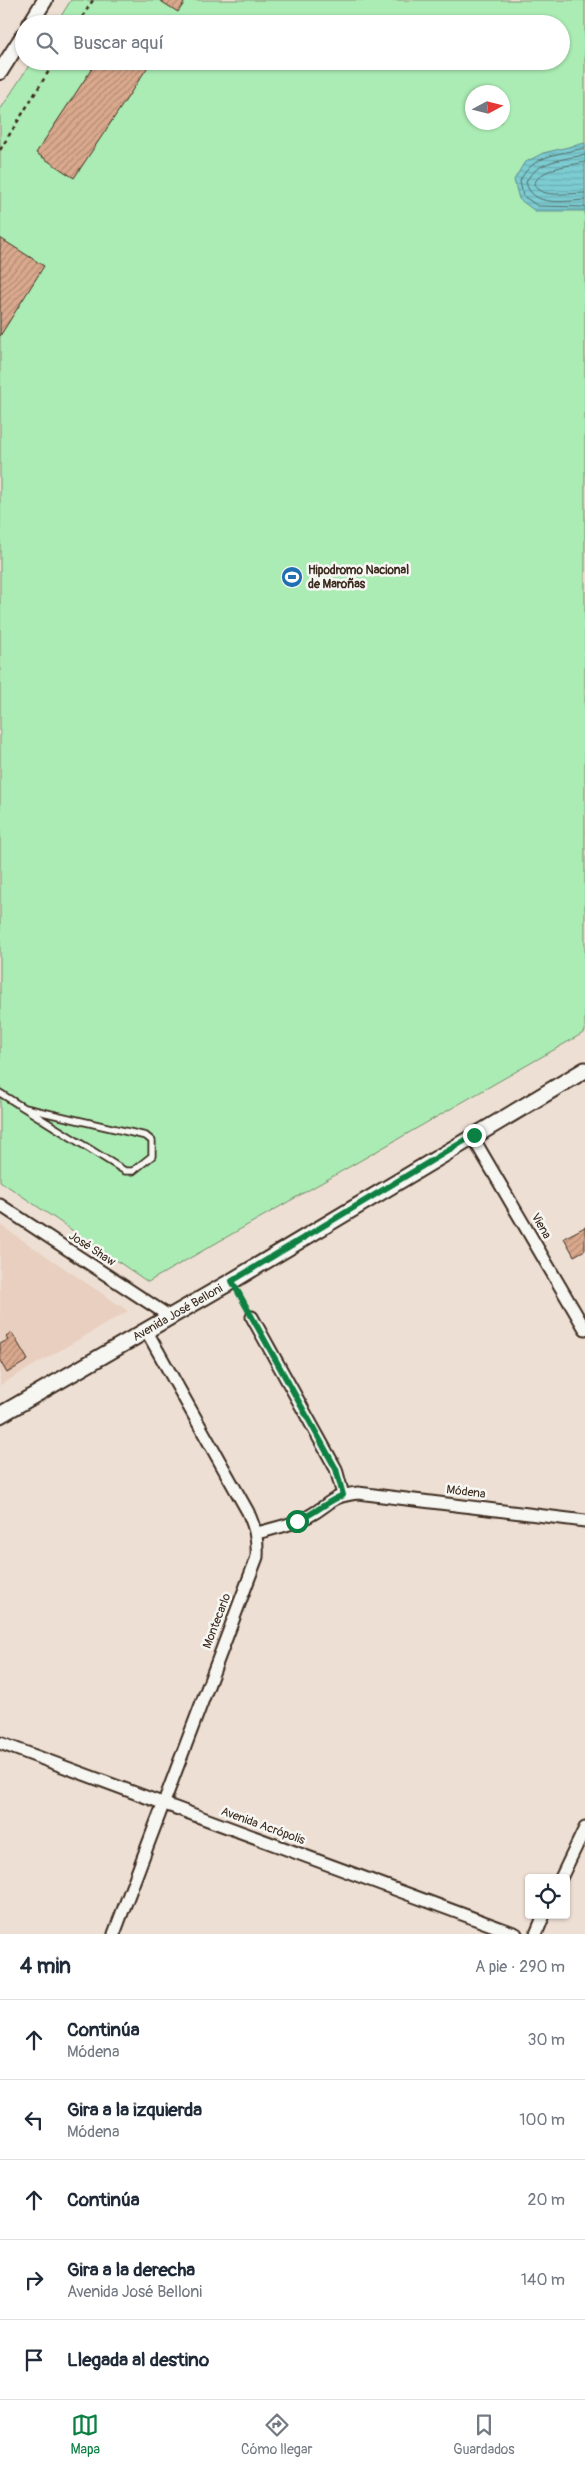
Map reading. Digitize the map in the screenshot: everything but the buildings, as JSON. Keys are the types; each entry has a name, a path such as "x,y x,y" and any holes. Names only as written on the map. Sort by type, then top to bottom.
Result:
{"main road":[{"name":"Avenida José Belloni","path":"1,1413 232,1281 585,1070"}],"street":[{"path":"35,15 44,0"},
{"path":"0,72 15,48"},
{"name":"Viena","path":"472,1136 585,1329"},
{"name":"José Shaw","path":"0,1205 170,1316"},
{"path":"252,1317 336,1469 343,1495"},
{"name":"Montecarlo","path":"114,1934 257,1557 257,1533 243,1504 146,1330"},
{"name":"Módena","path":"257,1533 309,1516 328,1501 343,1495 358,1493 585,1520"},
{"name":"Avenida Acrópolis","path":"0,1743 516,1934"},
{"path":"563,1874 585,1828"},
{"path":"536,1934 542,1919"}],"lane":[{"path":"0,1093 125,1171 134,1171 152,1156 152,1141 146,1136 25,1108"}],"path":[{"path":"84,15 93,0"},
{"path":"0,150 49,70"},
{"path":"232,1281 252,1317"}],"shaded area":[{"path":"0,1225 128,1311 0,1385"}],"green space":[{"name":"Hipodromo Nacional de Maroñas","path":"71,0 585,0 585,1032 148,1282 0,1181 0,110 26,70 570,70 570,15 62,15"}],"water":[{"path":"585,143 585,211 535,211 519,199 514,180 524,163 543,153"}],"place":[{"name":"Hipodromo Nacional de Maroñas","path":"292,577"}],"route":[{"path":"297,1521 309,1516 328,1501 343,1495 336,1469 232,1281 474,1135"}]}
